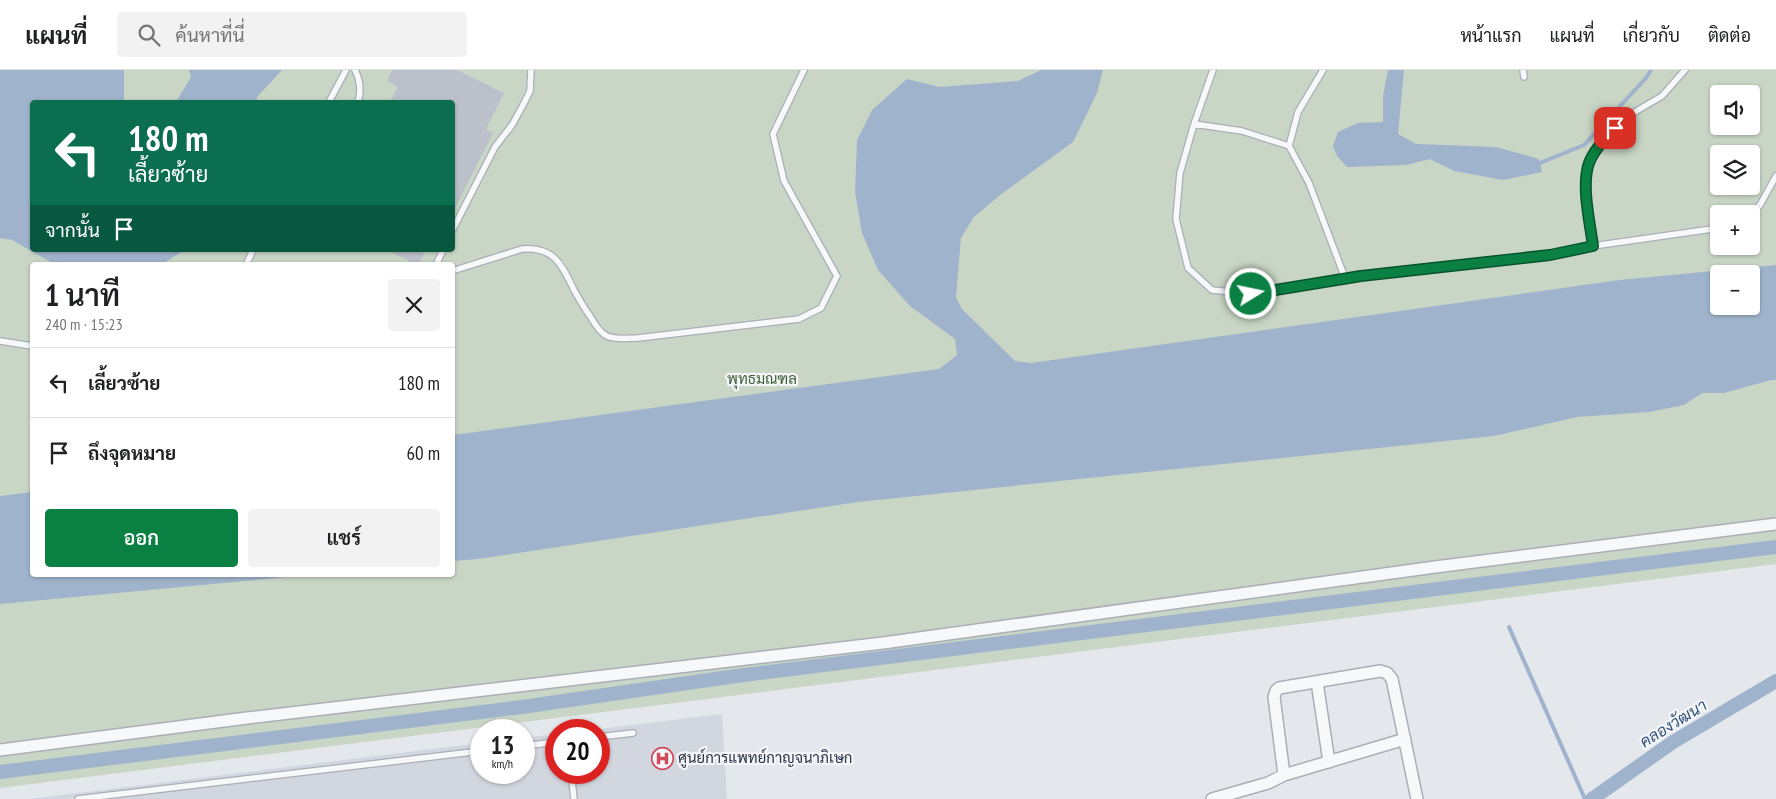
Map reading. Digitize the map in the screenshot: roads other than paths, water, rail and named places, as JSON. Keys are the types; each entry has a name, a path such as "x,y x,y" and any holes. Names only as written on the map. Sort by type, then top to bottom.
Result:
{"street":[{"path":"0,750 247,718 883,643 1435,567 1776,524"},
{"path":"1284,775 1274,697 1276,691 1279,688 1380,671 1392,679 1417,799"},
{"path":"1317,682 1329,762"},
{"path":"1212,799 1268,783 1284,775 1405,739"}],"lane":[{"path":"330,100 346,70"},
{"path":"355,70 359,78 359,100"},
{"path":"455,225 495,147 512,125 522,107 530,90 532,70"},
{"path":"455,270 522,249 533,248 545,252 556,258 564,268 575,292 600,331 607,336 618,339 799,319 822,308 837,276 784,181 772,134 804,70"},
{"path":"1213,70 1194,124 1180,173 1176,219 1188,268 1212,290 1251,294 1344,278 1550,255 1593,246 1710,229"},
{"path":"1322,70 1298,112 1289,146 1308,183 1344,278"},
{"path":"1523,70 1524,77"},
{"path":"1593,246 1585,190 1589,164 1602,141 1628,116 1662,96 1685,70"},
{"path":"1194,124 1242,131 1289,146"},
{"path":"1760,206 1776,176"},
{"path":"0,341 30,346"},
{"path":"610,736 634,733"},
{"path":"78,799 470,752"},
{"path":"572,784 574,799"}],"water":[{"path":"0,70 124,70 124,100 30,100 30,250 12,240 0,238"},
{"path":"189,70 282,70 256,100 177,100 191,77"},
{"path":"1041,70 1103,70 1097,93 1073,142 1000,195 974,217 961,238 956,297 962,309 1015,361 1031,363 1619,280 1710,271 1710,315 1760,315 1760,267 1776,265 1776,380 1724,393 1702,393 1684,405 1649,412 1577,417 1494,436 858,502 478,559 455,561 455,435 939,369 957,355 955,339 910,306 878,270 862,233 855,192 857,140 872,110 907,79 940,87 1018,81"},
{"path":"1388,70 1404,70 1398,134 1416,144 1496,147 1539,159 1542,172 1503,180 1454,171 1430,159 1406,165 1347,167 1337,156 1333,146 1338,132 1358,123 1383,122 1383,96"},
{"path":"33,252 181,252 166,262 51,262"},
{"path":"30,492 30,577 287,577 0,604 0,496"}],"waterway":[{"path":"1540,163 1584,145 1646,78 1651,70"},
{"path":"0,772 522,707 736,676 1776,547"},
{"path":"1509,627 1585,799"},
{"name":"คลองวัฒนา","path":"1592,799 1673,742 1776,681"}],"place":[{"name":"ศูนย์การแพทย์กาญจนาภิเษก","path":"662,758"}],"park label":[{"name":"พุทธมณฑล","path":"762,379"}]}
